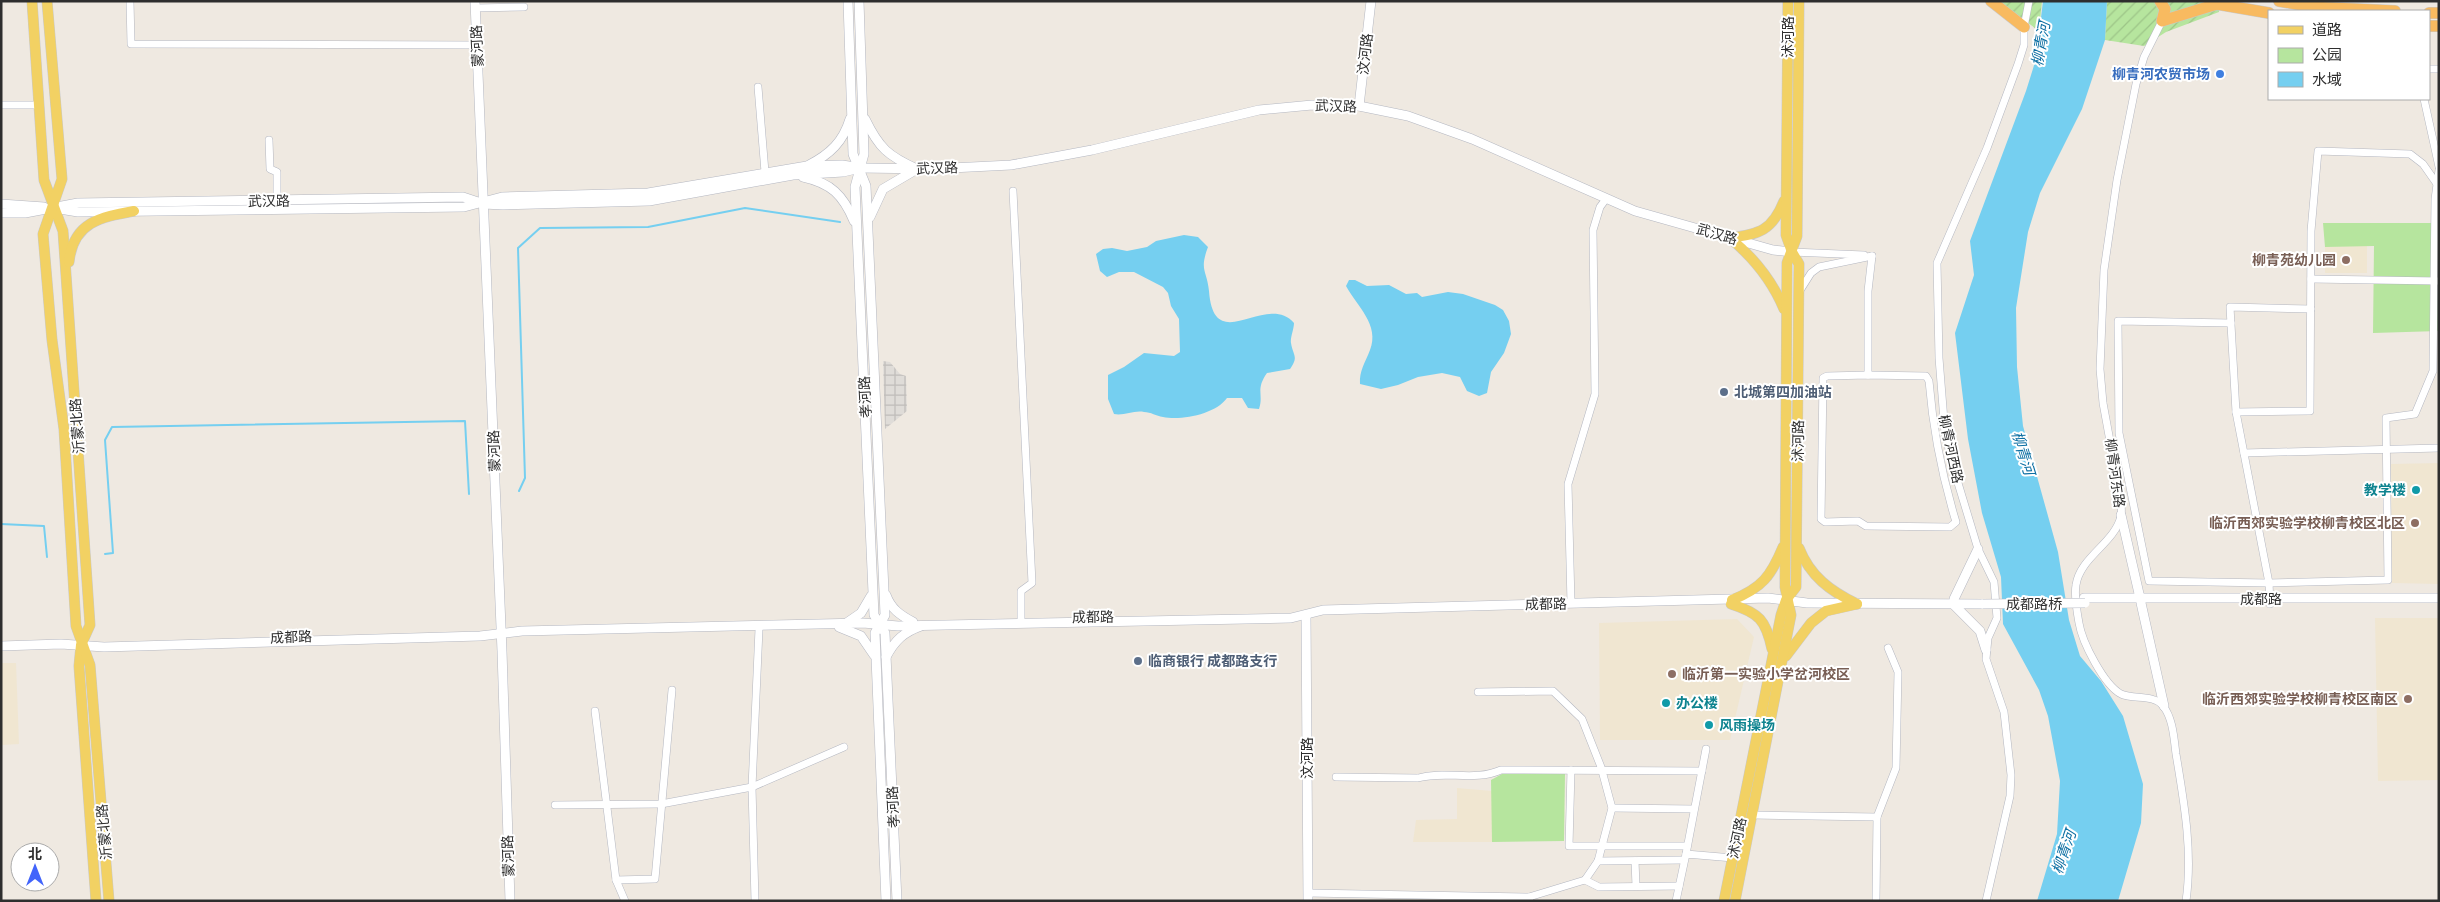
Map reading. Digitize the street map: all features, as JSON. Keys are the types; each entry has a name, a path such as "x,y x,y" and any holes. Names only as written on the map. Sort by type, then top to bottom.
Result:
{"highway":[{"path":"1991,1 2024,27"},
{"path":"2160,1 2165,9 2162,21"},
{"path":"2202,1 2268,13"},
{"path":"2279,1 2312,7 2374,10"},
{"path":"2162,21 2217,4"}],"main road":[{"name":"沂蒙北路","path":"32,1 44,180 63,231 67,285 90,625 81,645 79,666 96,901"},
{"name":"沂蒙北路","path":"47,1 62,179 54,208 43,234 52,340 64,429 76,626 81,645 90,665 109,901"},
{"name":"沭河路","path":"1786,600 1796,587 1799,292 1799,264 1786,235 1788,1"},
{"name":"沭河路","path":"1735,901 1753,815 1778,658 1781,615 1786,600 1787,263 1797,236 1799,1"},
{"path":"1730,238 1754,234 1769,227 1780,212 1787,194"},
{"path":"67,285 70,251 81,231 92,222 134,211"},
{"path":"1730,238 1745,250 1771,282 1786,315"},
{"path":"1732,602 1748,594 1763,583 1775,568 1786,539"},
{"path":"1797,541 1805,563 1818,579 1835,593 1853,602"},
{"path":"1732,602 1751,610 1761,618 1778,658 1811,623 1826,611 1853,602"},
{"name":"沭河路","path":"1724,901 1778,658"}],"street":[{"path":"130,1 130,44 477,45"},
{"name":"孝河路","path":"848,1 854,154 866,186 884,591 885,615 874,633 886,901"},
{"name":"孝河路","path":"860,1 864,154 855,187 874,616 885,633 897,901"},
{"name":"汶河路","path":"1359,106 1371,1"},
{"name":"柳青河西路","path":"1986,650 1997,618 1994,582 1978,549 1945,433 1937,307 1938,263 1987,148 2015,74 2024,45 2024,27 2029,1"},
{"path":"475,4 524,7"},
{"name":"蒙河路","path":"475,4 510,901"},
{"name":"柳青河东路","path":"2162,21 2144,57 2136,84 2117,180 2104,270 2100,369 2103,403 2121,501 2121,515 2112,533 2097,549 2076,585 2079,625 2085,645 2112,688 2132,698 2155,700 2164,706"},
{"path":"758,87 764,172"},
{"path":"2230,323 2118,321 2119,433 2149,581 2269,583 2388,580 2386,418 2416,414 2433,371 2437,184 2439,168 2424,100"},
{"path":"1,105 39,105"},
{"name":"武汉路","path":"1,213 25,213 78,203 463,197 484,204 502,197 648,193 807,166 842,165 860,168 917,169 1011,165 1092,150 1259,110 1312,105 1359,106 1408,116 1472,139 1635,212 1773,250 1792,252"},
{"path":"807,166 836,148 846,133 852,112"},
{"path":"863,115 882,150 899,161 917,169"},
{"path":"269,140 270,169 277,172 277,200"},
{"path":"2236,412 2310,411 2310,231 2318,151 2410,154 2423,164 2437,184"},
{"name":"武汉路","path":"1,204 24,204 78,212 464,207 484,204 649,200 793,175 843,172 860,168"},
{"path":"868,225 874,204 883,189 917,169"},
{"path":"793,175 822,181 838,193 848,207 857,227"},
{"path":"1013,191 1032,583 1021,591 1021,619"},
{"path":"1571,603 1568,484 1595,394 1593,230 1600,207 1606,199"},
{"path":"1792,252 1872,256"},
{"path":"1799,292 1811,273 1819,267 1872,256"},
{"path":"1868,375 1868,291 1872,256"},
{"path":"2311,279 2436,281"},
{"path":"2270,601 2269,583 2236,412 2230,307 2311,309"},
{"path":"1868,375 1926,376 1929,382 1933,424 1942,476 1956,522 1950,527 1866,526 1858,521 1825,522 1821,519 1823,378 1827,376 1868,375"},
{"path":"2244,453 2386,451 2439,448"},
{"path":"2121,515 2164,706 2172,728 2184,804 2189,881 2186,901"},
{"path":"1978,549 1954,601 1980,631 1986,650 1986,659 2004,712 2011,775 2010,796 1986,901"},
{"path":"873,591 868,604 861,613 842,625 862,636 875,657"},
{"path":"884,591 889,604 898,614 917,624 900,636 886,657"},
{"name":"成都路","path":"2085,601 2270,601 2439,598"},
{"name":"成都路","path":"1,646 81,645 104,647 480,636 522,631 1290,618 1322,610 1571,603 1732,602 1767,604 1786,600 1807,603 1983,602"},
{"name":"成都路桥","path":"1983,602 2085,601"},
{"name":"成都路","path":"2270,601 2439,604"},
{"name":"成都路","path":"917,624 1021,619 1291,612 1306,615 1732,602"},
{"name":"汶河路","path":"1306,615 1308,897"},
{"name":"成都路","path":"501,634 522,636 842,625"},
{"path":"755,901 752,787 758,629"},
{"name":"成都路","path":"1,650 61,650 81,645"},
{"path":"1876,901 1877,817 1896,768 1898,672 1888,648"},
{"path":"616,880 654,879 672,690"},
{"path":"1308,897 1530,899 1585,880 1598,861 1612,808 1602,770 1582,719 1552,691 1478,692"},
{"path":"595,711 616,880 625,901"},
{"path":"555,805 661,804 752,787 844,747"},
{"path":"1676,901 1706,749"},
{"path":"1336,777 1418,778 1429,774 1488,776 1500,770 1702,770"},
{"path":"1571,770 1569,846 1687,846"},
{"path":"1612,808 1694,809"},
{"path":"1753,815 1877,817"},
{"path":"1598,861 1636,861 1685,857 1733,858"},
{"path":"1636,861 1636,886"},
{"path":"1585,880 1599,887 1679,886"}],"shaded area":[{"name":"柳青苑幼儿园","path":"2367,245 2367,273 2325,273 2325,247"},
{"path":"883,361 890,362 900,374 906,376 907,411 885,429"},
{"name":"临沂西郊实验学校柳青校区北区","path":"2439,463 2439,584 2392,583 2391,464"},
{"name":"临沂西郊实验学校柳青校区南区","path":"2375,618 2439,618 2439,780 2378,781"},
{"name":"临沂第一实验小学岔河校区","path":"1737,619 1754,637 1730,740 1600,740 1599,623"},
{"path":"1,663 16,663 19,744 1,745"},
{"path":"1457,788 1492,791 1492,842 1413,842 1416,820 1457,819"}],"green space":[{"path":"1998,1 2042,1 2039,31"},
{"path":"2107,1 2220,1 2219,12 2166,32 2144,46 2105,40"},
{"path":"2323,223 2439,223 2439,331 2373,333 2374,246 2325,247"},
{"path":"1502,774 1565,774 1564,841 1492,842 1491,780"}],"water":[{"name":"柳青河","path":"2043,1 2107,1 2105,40 2082,109 2040,193 2028,232 2016,308 2017,367 2023,426 2058,552 2069,620 2080,656 2101,681 2123,716 2143,784 2141,823 2118,901 2037,901 2057,834 2060,781 2048,716 2039,690 2003,624 2001,577 1982,513 1968,439 1955,333 1974,275 1970,241 2026,91 2036,59"},
{"path":"1184,235 1198,237 1208,247 1205,255 1204,270 1213,310 1220,320 1231,322 1270,314 1283,315 1294,323 1291,341 1295,356 1294,361 1290,369 1267,373 1261,384 1259,409 1248,408 1242,398 1227,398 1222,404 1207,412 1188,417 1170,418 1140,412 1114,414 1108,399 1108,375 1124,367 1144,353 1174,356 1180,352 1179,319 1171,306 1168,293 1163,287 1134,272 1119,272 1107,277 1100,271 1096,254 1103,249 1112,248 1127,251 1147,247 1156,241"},
{"path":"1349,280 1355,280 1367,286 1389,285 1406,294 1417,293 1422,297 1448,292 1463,294 1495,305 1503,310 1509,321 1511,334 1504,353 1491,372 1487,393 1479,396 1467,391 1460,377 1442,373 1418,377 1381,389 1360,384 1361,371 1370,350 1372,332 1366,316 1346,286"}],"waterway":[{"path":"519,491 525,478 518,248 540,228 648,227 745,208 840,222"},
{"path":"105,554 113,553 105,440 112,427 465,421 469,494"},
{"path":"1,524 44,526 47,557"}],"place":[{"name":"柳青河农贸市场","path":"2220,74"},
{"name":"柳青苑幼儿园","path":"2346,260"},
{"name":"北城第四加油站","path":"1724,392"},
{"name":"教学楼","path":"2416,490"},
{"name":"临沂西郊实验学校柳青校区北区","path":"2415,523"},
{"name":"临商银行 成都路支行","path":"1138,661"},
{"name":"临沂第一实验小学岔河校区","path":"1672,674"},
{"name":"临沂西郊实验学校柳青校区南区","path":"2408,699"},
{"name":"办公楼","path":"1666,703"},
{"name":"风雨操场","path":"1709,725"}]}
